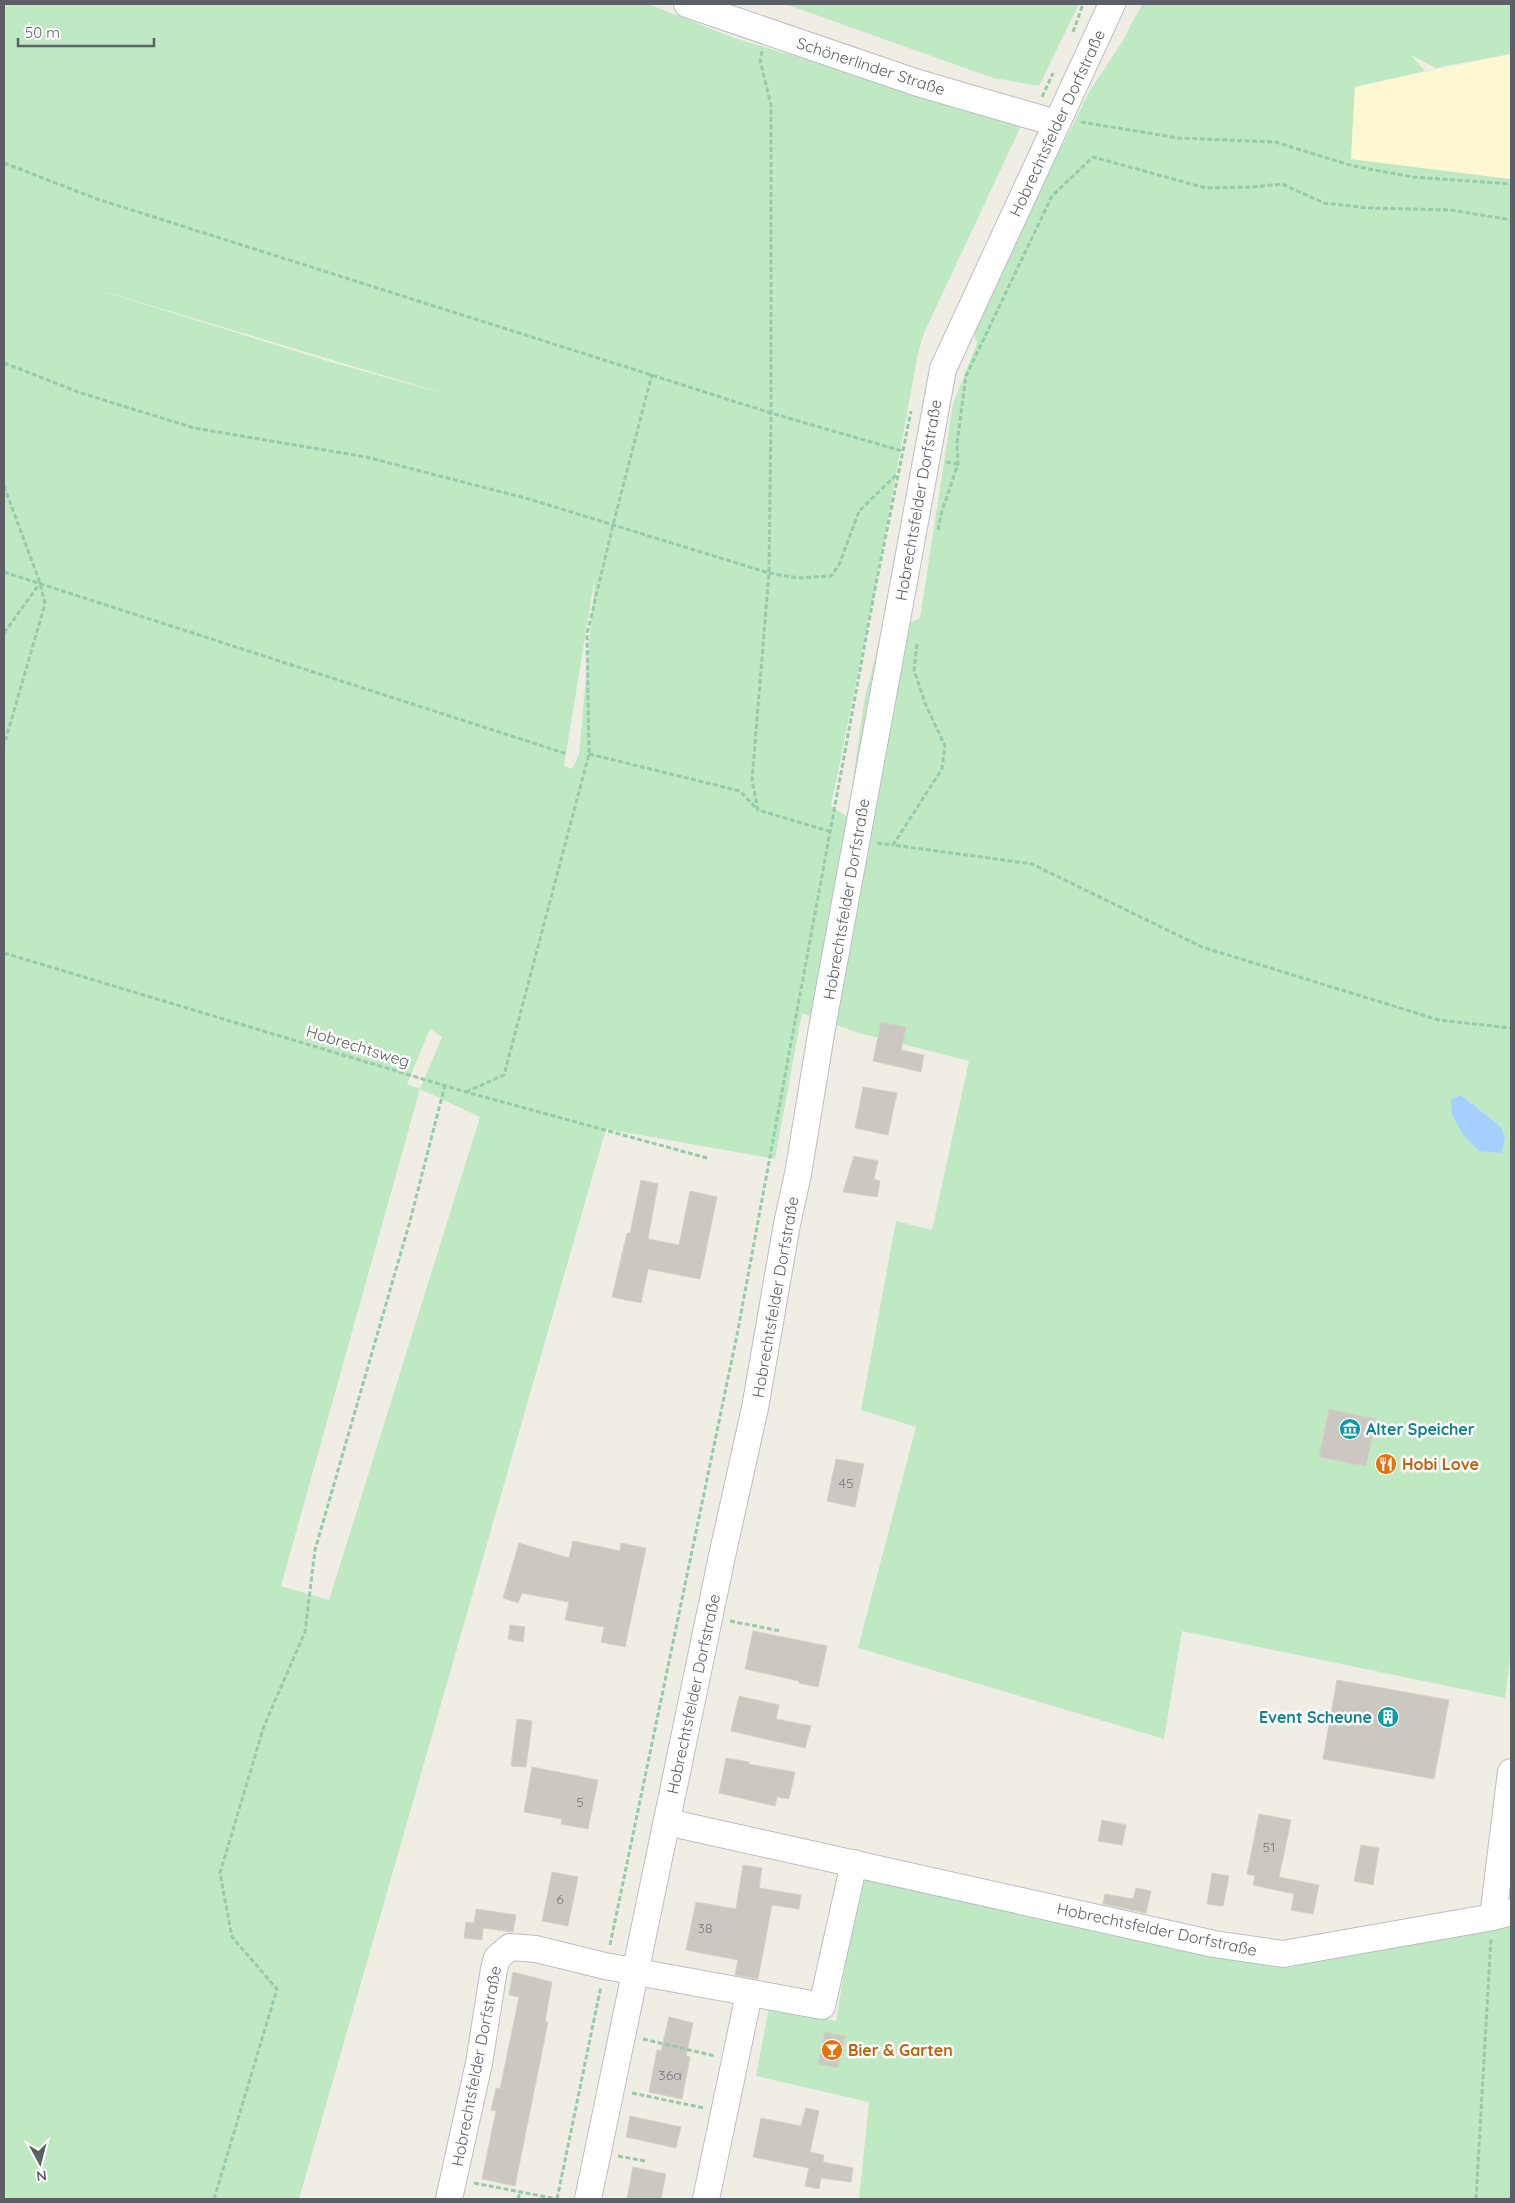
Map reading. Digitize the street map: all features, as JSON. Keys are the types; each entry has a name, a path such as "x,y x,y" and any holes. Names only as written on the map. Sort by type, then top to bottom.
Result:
{"street":[{"name":"Schönerlinder Straße","path":"687,4 918,83 1056,123"},
{"name":"Hobrechtsfelder Dorfstraße","path":"588,2199 637,1972 709,1617 755,1408 942,369 1112,4"},
{"path":"1502,1914 1511,1772"},
{"name":"Hobrechtsfelder Dorfstraße","path":"667,1822 1214,1944 1283,1954 1502,1914"},
{"name":"Hobrechtsfelder Dorfstraße","path":"451,2189 478,2063 497,1958 510,1947 536,1949 605,1966 822,2006 854,1863"},
{"path":"706,2199 749,1994"}],"path":[{"path":"1071,38 1082,4"},
{"path":"758,810 752,780 769,573 771,413 771,105 760,60 766,32"},
{"path":"1044,95 1055,71"},
{"path":"1056,123 1084,122 1178,138 1275,142 1353,166 1413,177 1511,184"},
{"path":"936,536 942,511 958,464 957,443 966,376 1052,196 1093,157 1206,188 1282,184 1324,203 1368,208 1451,210 1511,220"},
{"path":"4,163 97,199 771,413 902,451 737,1335 557,2199 520,2192 451,2189"},
{"path":"4,363 81,393 194,428 366,457 529,499 769,573 798,578 830,576 839,565 859,511 898,474"},
{"path":"466,1092 504,1075 589,754 587,634 612,525 652,374"},
{"path":"4,486 40,583 45,604 4,745"},
{"path":"4,572 567,754"},
{"path":"4,633 40,583"},
{"path":"893,845 942,770 944,746 925,703 914,670 918,635"},
{"path":"589,754 740,792 758,810 857,840 1032,864 1202,947 1439,1020 1511,1028"},
{"name":"Hobrechtsweg","path":"4,953 466,1092 707,1158"},
{"path":"214,2199 277,1989 232,1937 220,1873 264,1726 305,1632 316,1550 410,1221 445,1085"},
{"path":"709,1617 781,1631"},
{"path":"1476,2199 1502,1914"},
{"path":"623,2035 735,2060"},
{"path":"611,2089 725,2112"},
{"path":"518,2199 520,2192"}],"green space":[{"path":"4,4 648,4 734,38 1022,124 924,333 918,353 875,589 831,806 848,817 864,701 880,638 920,618 953,404 977,343 972,328 1089,92 1122,42 1142,4 1511,4 1511,54 1436,68 1411,55 1425,71 1355,87 1351,159 1511,179 1511,1653 1505,1698 1182,1631 1164,1739 858,1648 916,1427 861,1410 896,1221 932,1230 969,1061 859,1033 802,1013 775,1159 606,1129 299,2199 4,2199","holes":["105,292 452,396 331,362","595,576 579,754 572,769 564,766","430,1029 442,1037 420,1089 407,1084","420,1089 480,1117 329,1600 281,1586","1461,1095 1500,1126 1452,1099"]},
{"path":"785,4 1079,4 1039,86 993,78"},
{"path":"860,1877 1283,1965 1511,1924 1511,2199 859,2199 869,2102 756,2076 769,2007 836,2021"}],"sand":[{"path":"1511,54 1511,179 1351,159 1355,87"}],"water":[{"path":"1461,1095 1500,1126 1505,1138 1501,1153 1479,1151 1464,1136 1452,1115 1451,1099"}],"building":[{"path":"881,1022 906,1027 901,1050 924,1055 921,1072 873,1061"},
{"path":"863,1087 897,1093 888,1135 855,1128"},
{"path":"854,1156 878,1161 874,1179 880,1181 877,1197 843,1192"},
{"path":"641,1180 658,1184 648,1239 679,1245 690,1191 717,1197 700,1279 648,1269 641,1303 612,1297 627,1233 630,1233"},
{"name":"Alter Speicher","path":"1329,1409 1376,1419 1366,1466 1319,1457"},
{"path":"836,1459 864,1464 855,1507 827,1501"},
{"path":"573,1541 620,1551 621,1543 646,1548 625,1647 601,1642 604,1627 565,1620 569,1602 522,1593 518,1603 503,1598 519,1543 569,1558"},
{"path":"510,1625 525,1627 523,1642 508,1639"},
{"path":"753,1631 827,1646 818,1687 745,1669"},
{"name":"Event Scheune","path":"1337,1680 1449,1700 1434,1779 1323,1759"},
{"path":"739,1696 779,1705 776,1719 811,1726 805,1748 731,1731"},
{"path":"517,1719 532,1721 526,1767 511,1766"},
{"path":"726,1758 749,1762 748,1764 795,1772 789,1799 777,1797 775,1806 719,1793"},
{"path":"532,1767 598,1780 588,1829 561,1824 562,1819 524,1812"},
{"path":"1259,1814 1291,1820 1279,1877 1319,1885 1313,1914 1291,1910 1294,1894 1253,1885 1255,1876 1247,1874"},
{"path":"1102,1820 1126,1825 1122,1845 1098,1841"},
{"path":"1361,1845 1379,1848 1373,1885 1354,1881"},
{"path":"743,1865 762,1868 759,1888 801,1895 799,1909 772,1905 758,1979 735,1975 738,1960 686,1950 696,1902 736,1909"},
{"path":"552,1872 578,1877 568,1926 542,1921"},
{"path":"1212,1873 1229,1876 1223,1906 1207,1904"},
{"path":"1136,1888 1151,1891 1146,1913 1103,1904 1105,1894 1133,1899"},
{"path":"476,1909 516,1915 513,1932 483,1928 482,1940 464,1938 466,1922 474,1923"},
{"path":"513,1972 552,1982 545,2021 548,2022 515,2186 482,2179 496,2111 491,2110 496,2088 500,2089 519,1997 509,1995"},
{"path":"669,2017 693,2023 686,2056 690,2057 682,2099 649,2092 657,2050 661,2051"},
{"name":"Bier & Garten","path":"825,2032 845,2036 838,2068 818,2064"},
{"path":"806,2108 819,2111 810,2152 824,2155 823,2162 853,2168 851,2182 821,2178 819,2189 805,2186 809,2168 753,2157 761,2118 801,2126"},
{"path":"630,2116 681,2127 676,2148 626,2137"},
{"path":"633,2167 666,2174 661,2199 627,2199"}],"place":[{"name":"Alter Speicher","path":"1350,1429"},
{"name":"Hobi Love","path":"1386,1464"},
{"name":"Event Scheune","path":"1388,1717"},
{"name":"Bier & Garten","path":"832,2050"}]}
